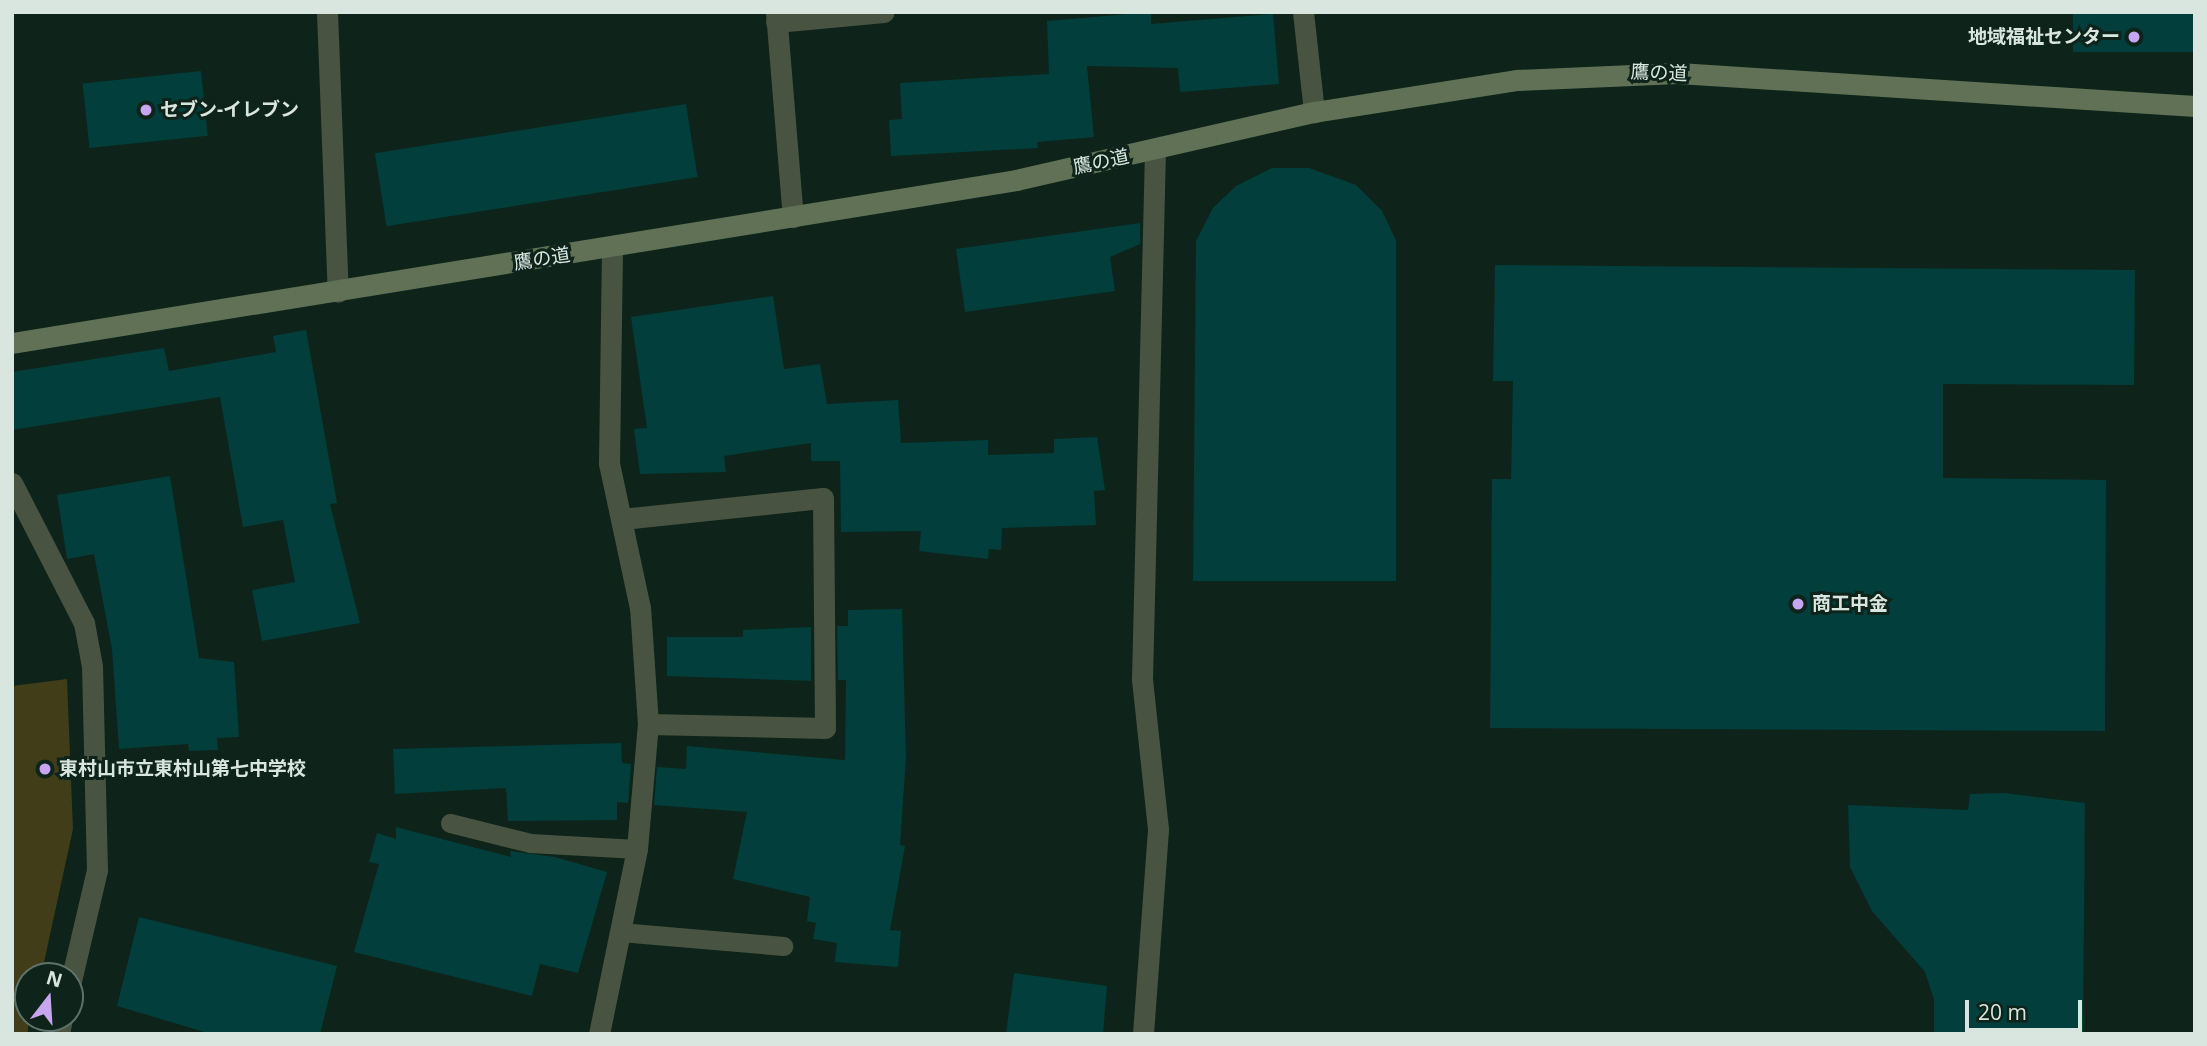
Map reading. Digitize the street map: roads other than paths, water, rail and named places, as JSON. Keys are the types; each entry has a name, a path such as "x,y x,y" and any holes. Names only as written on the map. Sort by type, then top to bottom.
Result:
{"street":[{"path":"327,12 338,292"},
{"path":"793,217 776,17 884,12"},
{"path":"1303,12 1314,112"},
{"name":"鷹の道","path":"12,343 793,217 1155,151 1314,112 1601,71 2195,106"},
{"path":"1143,1034 1158,829 1142,679 1155,151"},
{"path":"599,1034 637,849 649,724 640,608 609,463 612,248"},
{"path":"12,484 84,623 92,666 97,870 75,962"},
{"path":"622,519 823,498 825,728 649,724"}],"lane":[{"path":"450,823 530,843 637,849"},
{"path":"620,932 783,946"}],"place":[{"name":"地域福祉センター","path":"2134,37"},
{"name":"セブン-イレブン","path":"146,110"},
{"name":"商工中金","path":"1798,604"},
{"name":"東村山市立東村山第七中学校","path":"45,769"}]}
